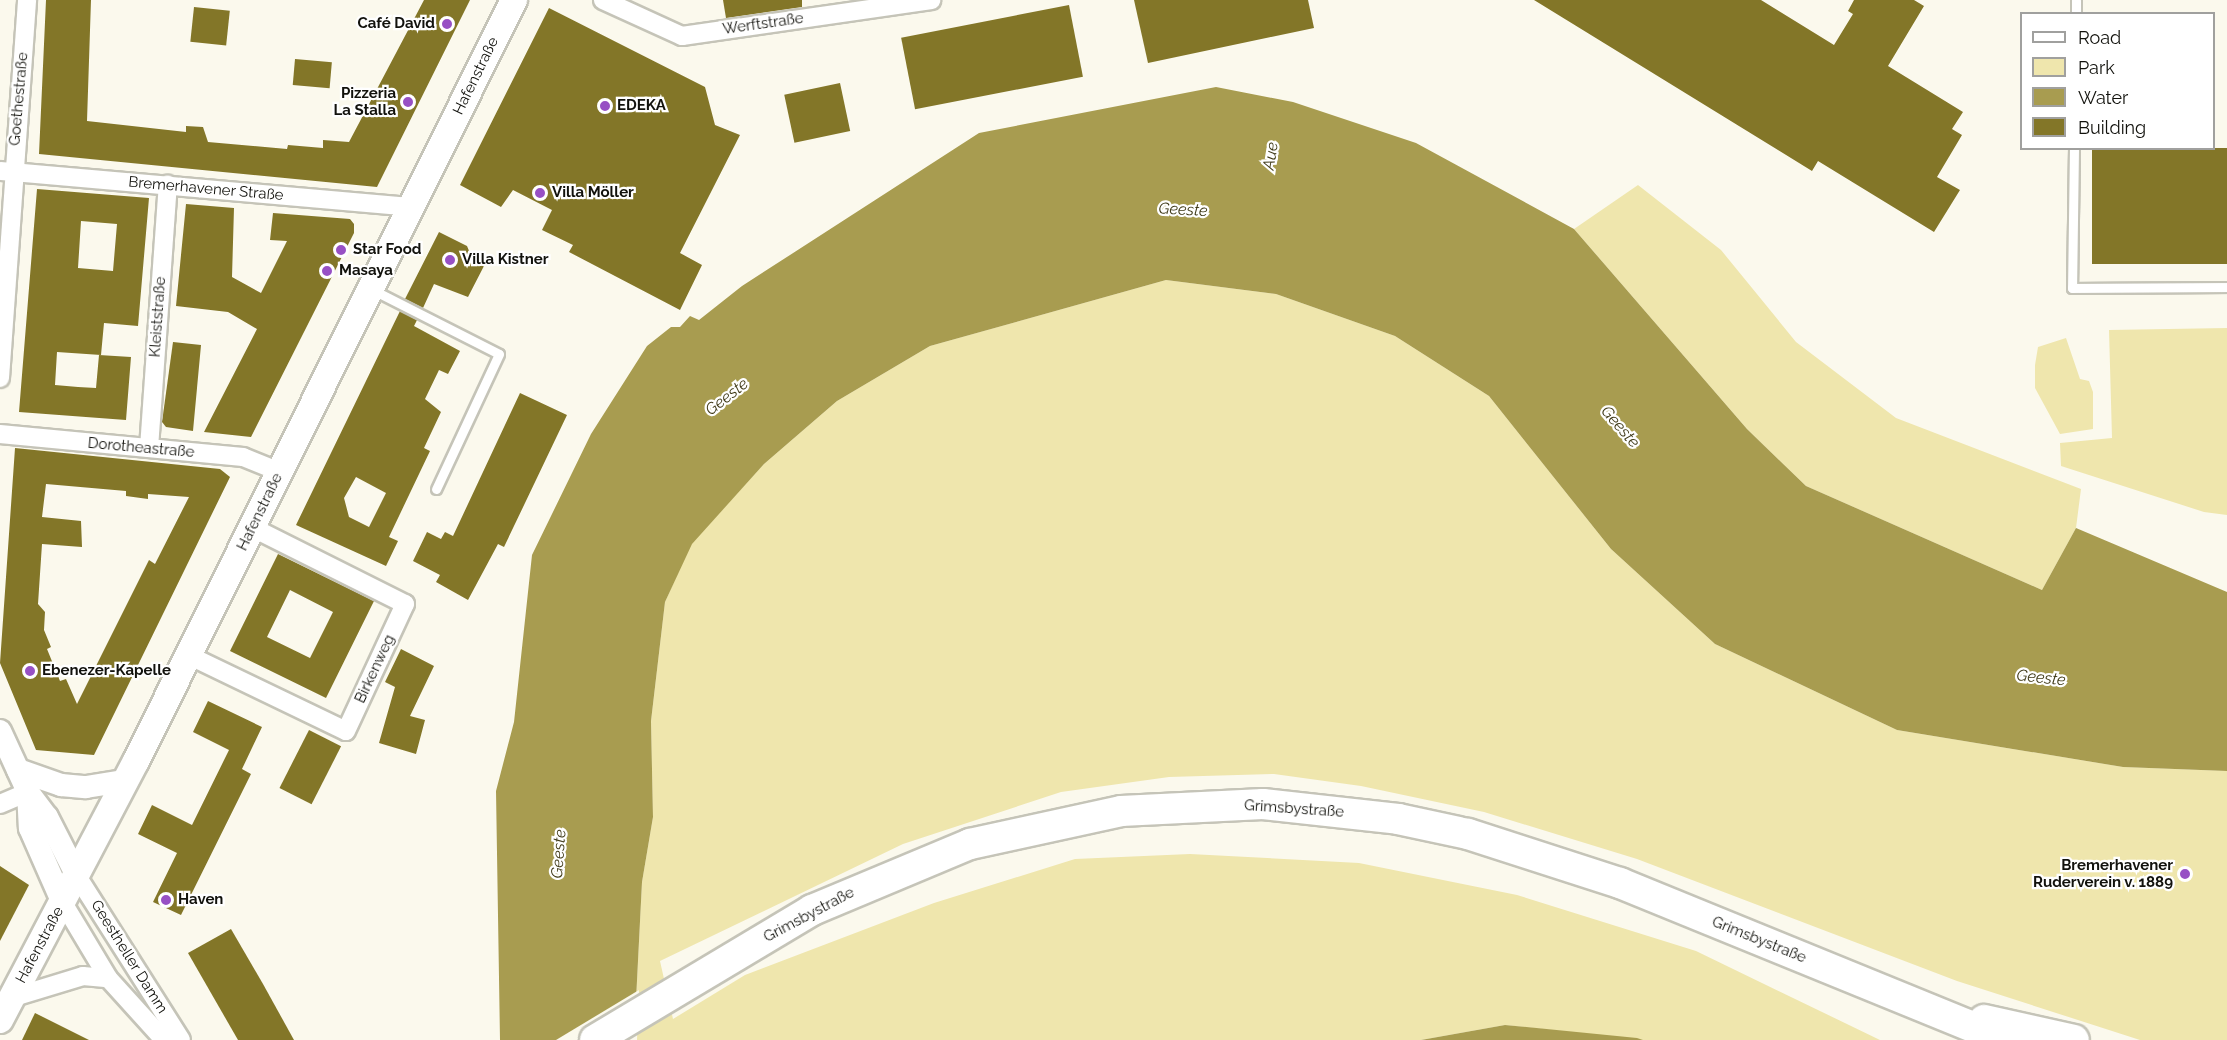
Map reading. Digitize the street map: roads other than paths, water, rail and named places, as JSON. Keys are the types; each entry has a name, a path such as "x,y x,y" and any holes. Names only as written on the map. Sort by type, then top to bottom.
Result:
{"highway":[{"name":"Grimsbystraße","path":"595,1040 812,910 969,844 1121,811 1263,804 1387,817 1468,834 1620,883 2005,1040"},
{"path":"1923,1006 1978,1040"},
{"path":"1923,1006 2074,1040"}],"main road":[{"name":"Hafenstraße","path":"0,1020 77,876 253,528 514,0"}],"street":[{"name":"Goethestraße","path":"0,378 7,171 27,0"},
{"name":"Werftstraße","path":"603,0 682,36 931,0"},
{"name":"Bremerhavener Straße","path":"7,171 412,207"},
{"name":"Kleiststraße","path":"149,448 168,185"},
{"name":"Dorotheastraße","path":"0,434 243,457 280,472"},
{"name":"Birkenweg","path":"188,656 346,730 405,604 253,528"},
{"path":"0,732 28,792 47,817 77,876"},
{"path":"18,770 61,785 86,787 125,781"},
{"path":"0,804 28,792"},
{"path":"28,792 30,828 62,901"},
{"name":"Geestheller Damm","path":"77,876 181,1040"},
{"name":"Geestheller Damm","path":"62,901 108,978 164,1040"},
{"name":"Geestheller Damm","path":"12,998 84,976 108,978"}],"lane":[{"path":"2074,150 2072,288 2227,287"},
{"path":"371,289 499,354 436,489"}],"water":[{"path":"1216,87 1293,102 1416,143 1574,229 1747,429 1806,486 2042,590 2076,528 2227,592 2227,771 2123,767 1897,730 1715,644 1611,549 1489,396 1395,336 1276,294 1166,280 930,346 837,401 764,464 692,544 665,602 651,721 653,817 642,882 634,1040 500,1040 496,791 514,722 532,555 591,434 647,346 671,327 680,327 690,316 699,320 742,286 979,133"},
{"path":"1505,1025 1637,1038 1643,1040 1421,1040"}],"place":[{"name":"Café David","path":"447,24"},
{"name":"Pizzeria La Stalla","path":"408,102"},
{"name":"EDEKA","path":"605,106"},
{"name":"Villa Möller","path":"540,193"},
{"name":"Star Food","path":"341,250"},
{"name":"Villa Kistner","path":"450,260"},
{"name":"Masaya","path":"327,271"},
{"name":"Ebenezer-Kapelle","path":"30,671"},
{"name":"Bremerhavener Ruderverein v. 1889","path":"2185,874"},
{"name":"Haven","path":"166,900"}],"water label":[{"name":"Aue","path":"1271,156"},
{"name":"Geeste","path":"1183,210"},
{"name":"Geeste","path":"727,397"},
{"name":"Geeste","path":"1620,427"},
{"name":"Geeste","path":"2041,678"},
{"name":"Geeste","path":"559,854"}]}
